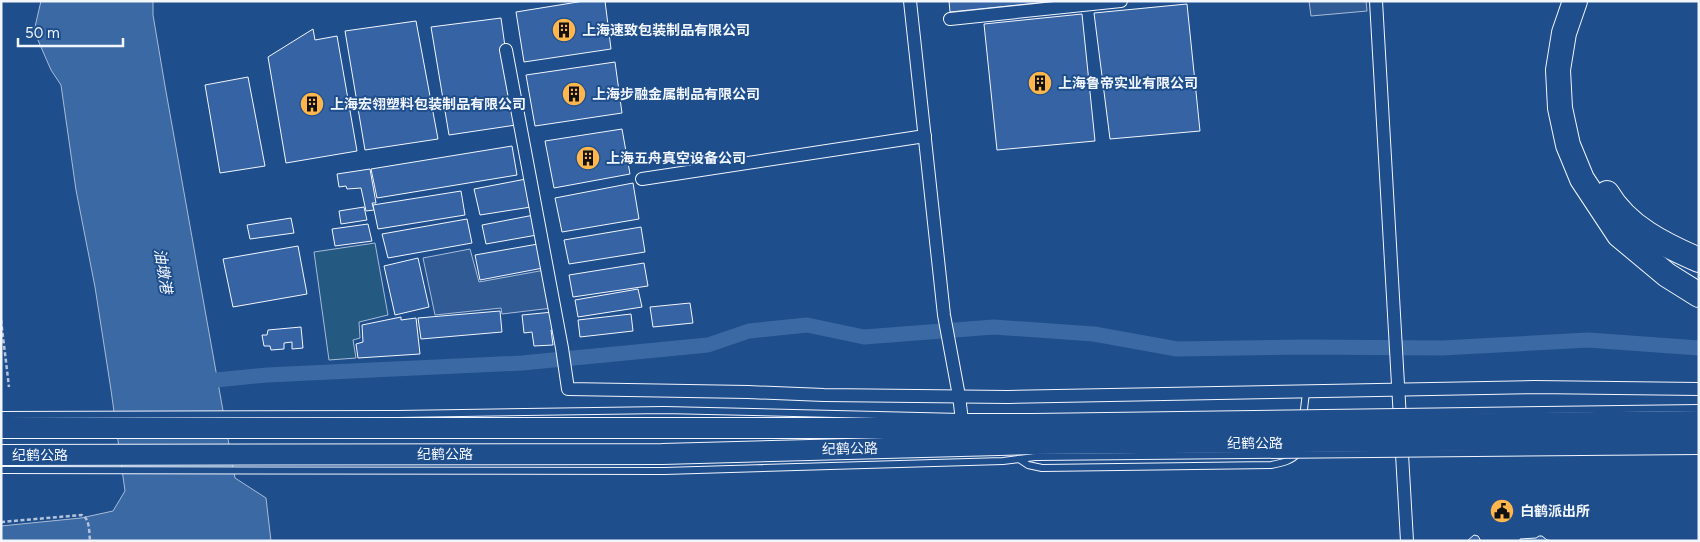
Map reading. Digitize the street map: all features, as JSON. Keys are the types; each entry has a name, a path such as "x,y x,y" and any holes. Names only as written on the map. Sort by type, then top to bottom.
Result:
{"highway":[{"path":"1575,1 1564,32 1558,70 1560,108 1568,144 1582,179 1619,235 1667,275 1699,294"},
{"path":"1587,1 1576,35 1571,71 1573,107 1580,142 1595,174 1613,204 1639,228 1667,246 1699,260"}],"main road":[{"name":"纪鹤公路","path":"1,428 663,419 962,423 1033,437 1699,439"},
{"name":"纪鹤公路","path":"1,455 663,463 1033,437 1699,421"}],"street":[{"path":"910,1 944,315 962,423"},
{"path":"950,19 1122,1"},
{"path":"1376,1 1407,541"},
{"path":"506,50 562,348 568,390 1008,397 1534,387 1699,390"},
{"path":"642,179 925,136"}],"lane":[{"path":"1,470 993,461 1018,459 1028,465 1042,468 1271,465 1295,457 1301,450 1306,392"},
{"path":"1033,437 1699,408"},
{"path":"1,415 398,414 663,419"},
{"path":"1018,459 1033,437"},
{"path":"1033,437 1699,452"}],"path":[{"path":"1,320 9,387"},
{"path":"1,522 82,515 87,521 90,541"}],"shaded area":[{"path":"1309,1 1366,1 1367,11 1311,16"},
{"path":"375,243 388,315 359,322 360,338 353,340 356,358 329,360 314,252"},
{"path":"470,249 479,282 545,270 552,308 502,314 501,308 435,315 423,258"}],"water":[{"name":"油墩港","path":"41,1 153,1 153,15 165,86 235,478 266,498 271,541 1,541 1,526 81,518 113,511 125,491 95,287 76,190 61,85 51,70 34,31"}],"building":[{"name":"上海速致包装制品有限公司","path":"584,1 605,1 611,49 524,62 516,12"},
{"path":"949,1 1057,1 950,12"},
{"path":"1187,4 1200,131 1110,139 1094,13"},
{"name":"上海鲁帝实业有限公司","path":"1082,14 1095,141 997,150 984,24"},
{"path":"501,18 516,125 449,135 431,27"},
{"path":"416,21 438,139 365,150 345,31"},
{"name":"上海宏翎塑料包装制品有限公司","path":"313,29 315,40 337,36 357,151 286,163 268,57"},
{"name":"上海步融金属制品有限公司","path":"615,62 622,113 535,126 526,75"},
{"path":"248,77 265,166 220,173 205,85"},
{"name":"上海五舟真空设备公司","path":"622,129 630,174 554,188 545,141"},
{"path":"512,146 517,175 377,198 371,169"},
{"path":"370,169 376,203 372,203 374,210 366,211 361,188 347,189 346,186 339,187 337,174"},
{"path":"526,179 531,207 480,215 474,189"},
{"path":"633,183 639,219 562,232 555,198"},
{"path":"461,191 465,215 378,229 373,205"},
{"path":"364,207 367,220 341,224 339,211"},
{"path":"534,215 537,235 486,244 482,225"},
{"path":"291,218 294,233 250,239 247,225"},
{"path":"467,219 472,243 388,258 382,234"},
{"path":"368,224 372,241 335,246 332,229"},
{"path":"641,227 645,252 569,264 564,240"},
{"path":"538,244 543,268 480,280 475,255"},
{"path":"298,246 307,294 233,307 223,259"},
{"path":"418,258 429,307 395,315 384,266"},
{"path":"644,263 648,286 573,297 569,275"},
{"path":"638,289 642,307 578,317 575,300"},
{"path":"690,303 693,323 653,327 650,307"},
{"path":"500,311 502,332 421,339 418,318"},
{"path":"553,312 555,330 551,330 553,345 534,346 532,332 524,333 522,315"},
{"path":"631,314 633,331 580,337 578,320"},
{"path":"401,317 401,320 416,318 420,354 358,358 356,344 363,342 362,325"},
{"path":"301,327 303,348 292,349 292,342 284,343 284,349 271,350 270,346 264,346 262,335 267,335 268,330"},
{"path":"1474,535 1478,536 1481,541 1467,541"},
{"path":"1539,536 1554,541 1520,541 1520,539 1536,538"}],"waterway":[{"path":"216,380 267,375 522,363 708,345 749,331 807,325 864,337 994,327 1094,334 1177,349 1305,347 1442,348 1588,340 1699,348"}],"place":[{"name":"上海速致包装制品有限公司","path":"564,30"},
{"name":"上海鲁帝实业有限公司","path":"1040,83"},
{"name":"上海步融金属制品有限公司","path":"574,94"},
{"name":"上海宏翎塑料包装制品有限公司","path":"312,104"},
{"name":"上海五舟真空设备公司","path":"588,158"},
{"name":"白鹤派出所","path":"1502,511"}]}
